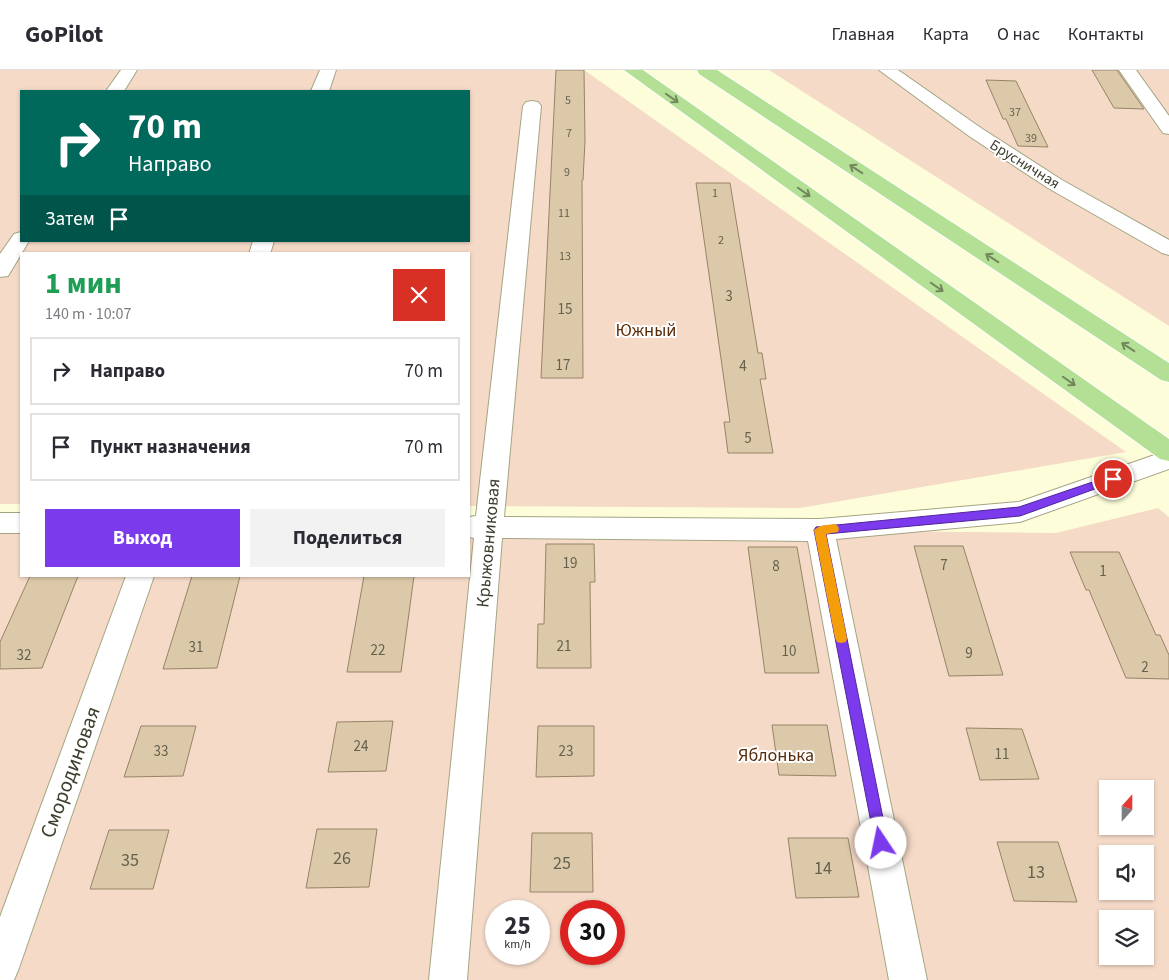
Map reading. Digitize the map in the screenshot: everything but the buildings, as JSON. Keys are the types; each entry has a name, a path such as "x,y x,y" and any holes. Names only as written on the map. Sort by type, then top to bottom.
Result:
{"main road":[{"path":"632,70 1169,452"},
{"path":"705,70 1169,374"}],"street":[{"path":"116,90 129,70"},
{"path":"320,90 328,70"},
{"name":"Брусничная","path":"887,70 914,79 975,132 1055,184 1169,249"},
{"path":"1127,70 1169,129"},
{"name":"Крыжовниковая","path":"448,980 479,527 532,106"},
{"path":"0,271 20,240"},
{"path":"479,527 820,530 1020,512 1169,459"},
{"path":"0,523 20,523"},
{"path":"820,530 908,980"},
{"name":"Смородиновая","path":"0,968 140,577"}],"green space":[{"name":"Южный","path":"0,70 584,70 1126,452 800,508 470,506 470,252 20,252 20,504 0,504"},
{"path":"769,70 1169,70 1169,326"},
{"name":"Яблонька","path":"1158,508 1169,517 1169,980 0,980 0,523 20,523 20,577 470,577 470,527 1056,533"}],"slow traffic":[{"path":"834,529 820,530 841,638"}],"route":[{"path":"881,843 820,530 1020,512 1113,479"}]}
